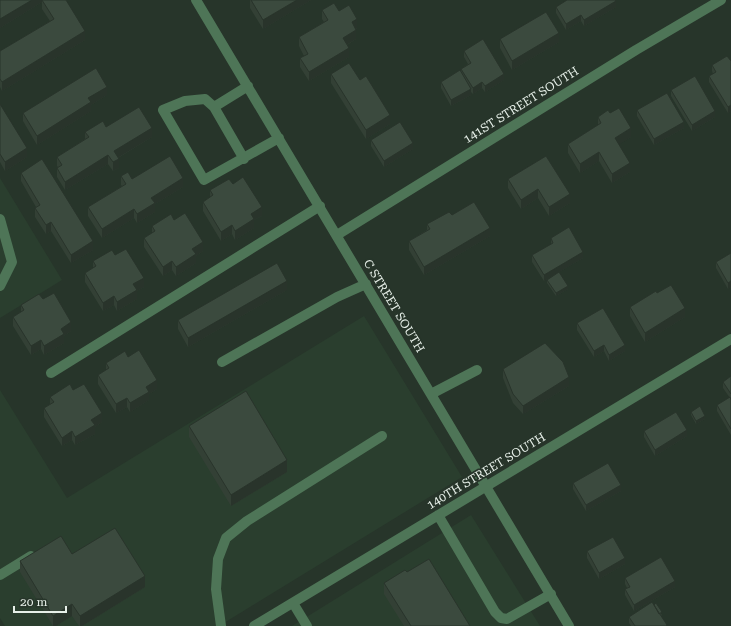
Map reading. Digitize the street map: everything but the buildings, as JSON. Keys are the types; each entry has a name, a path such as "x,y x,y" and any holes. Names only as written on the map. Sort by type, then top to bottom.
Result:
{"street":[{"name":"C STREET SOUTH","path":"196,0 569,626"},
{"name":"141ST STREET SOUTH","path":"337,235 636,50 721,0"},
{"path":"214,107 248,86"},
{"path":"244,159 214,107 205,99 185,101 163,110 204,180 244,159 279,138"},
{"path":"51,373 320,206"},
{"path":"0,218 2,232 12,262 0,286"},
{"path":"222,362 337,298 366,284"},
{"name":"140TH STREET SOUTH","path":"254,626 731,339"},
{"path":"431,394 477,370"},
{"path":"221,626 216,589 218,560 226,538 247,522 382,436"},
{"path":"438,515 495,612 501,618 507,619 550,594"},
{"path":"0,575 42,549"},
{"path":"293,603 307,626"}],"shaded area":[{"path":"0,178 62,280 0,318"},
{"path":"364,316 462,477 219,626 5,626 0,618 0,390 67,498"},
{"path":"471,515 540,626 292,626"}]}
